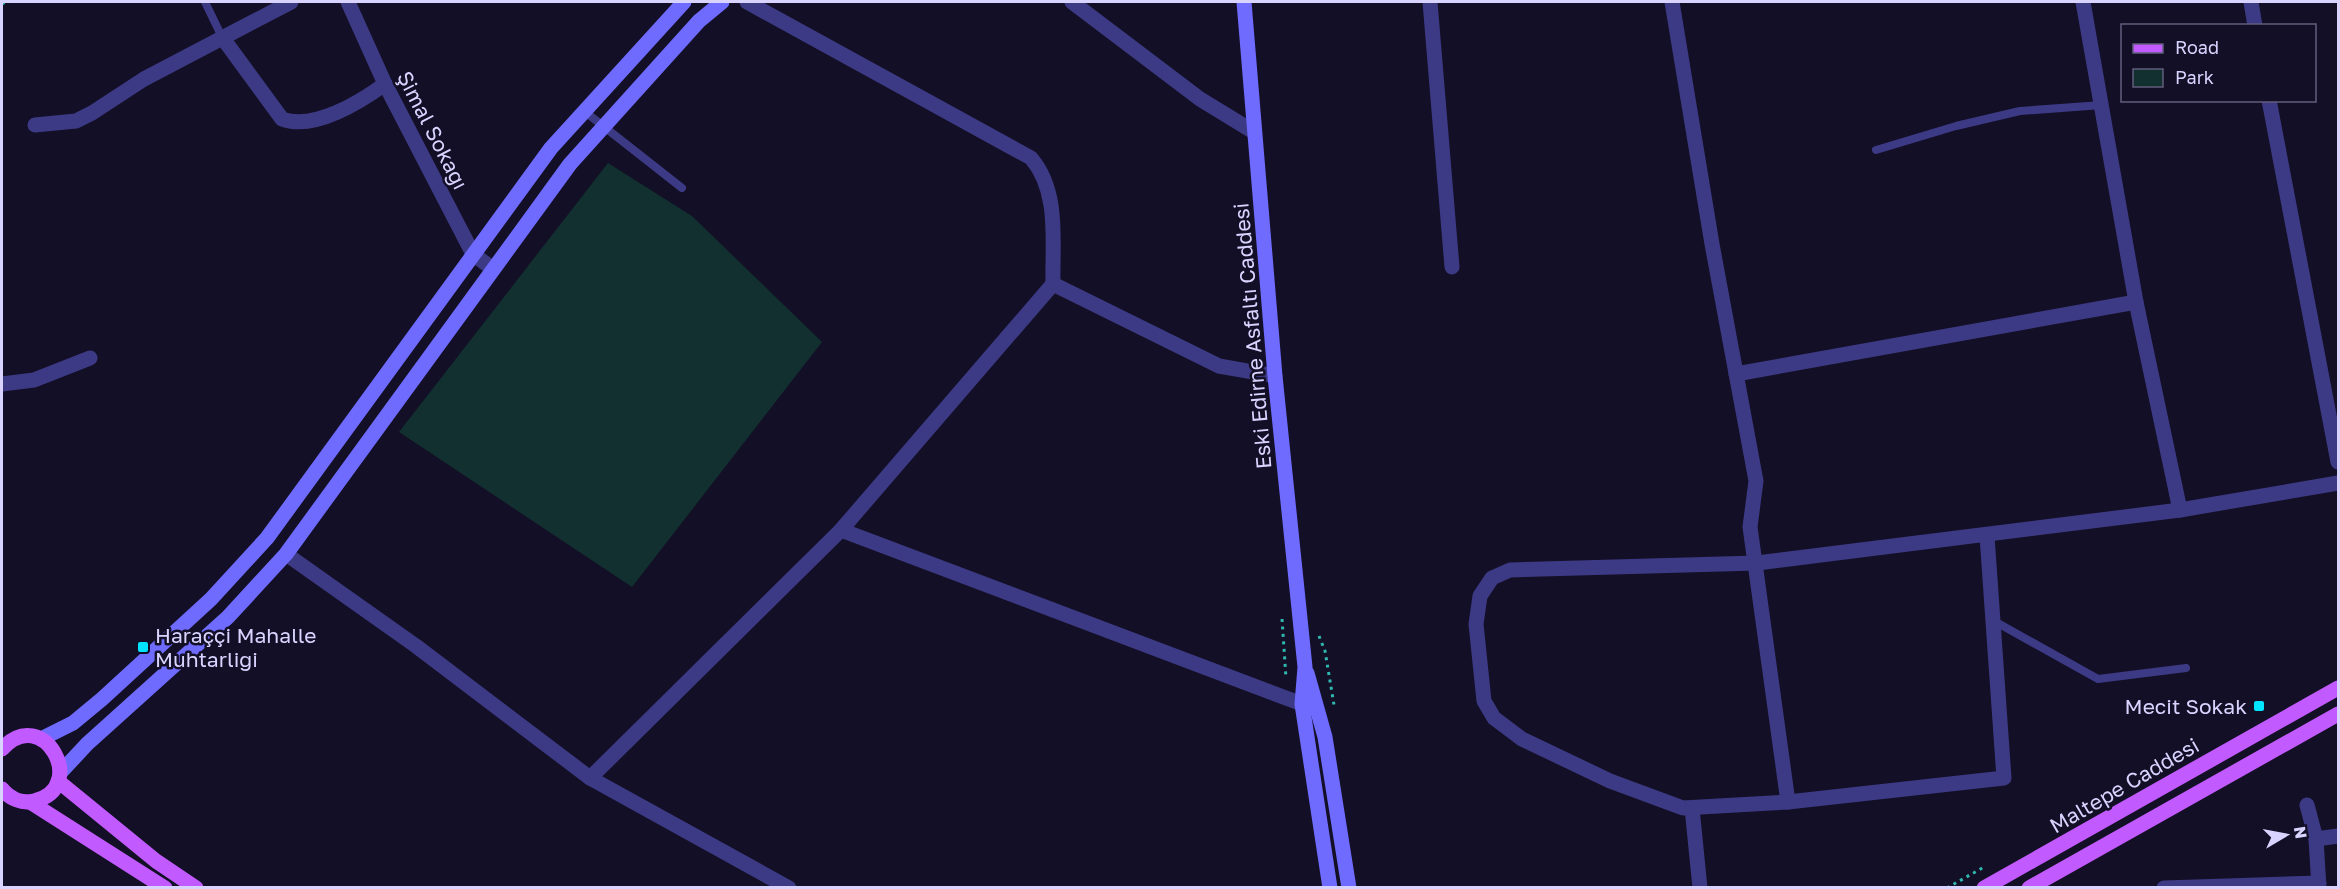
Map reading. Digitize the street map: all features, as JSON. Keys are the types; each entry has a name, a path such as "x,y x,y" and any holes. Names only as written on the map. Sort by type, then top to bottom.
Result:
{"main road":[{"path":"2,749 11,740 21,737 41,739 73,723 211,599 267,538 551,148 684,2"},
{"path":"30,802 48,795 59,777 87,744 228,617 286,554 570,164 699,21 722,2"},
{"name":"Eski Edirne Asfaltı Caddesi","path":"1244,2 1275,376 1305,667"},
{"path":"267,538 286,554"},
{"path":"1305,667 1302,704 1330,888"},
{"path":"1305,667 1325,737 1349,888"},
{"name":"Maltepe Caddesi","path":"1984,888 2338,686"},
{"name":"Maltepe Caddesi","path":"2030,888 2338,714"},
{"path":"41,739 56,753 59,777 156,861 196,888"},
{"path":"2,789 11,798 30,802 149,882 165,888"},
{"path":"149,882 156,861"}],"street":[{"path":"34,125 76,121 144,79 291,2"},
{"name":"Şimal Sokağı","path":"348,2 385,84 473,254 493,268"},
{"path":"590,778 841,530 1053,284 1051,204 1041,170 1031,158 747,2"},
{"path":"1072,2 1200,99 1254,132"},
{"path":"1430,2 1452,267"},
{"path":"1672,2 1756,481 1750,527 1757,563 1788,802"},
{"path":"2083,2 2136,302 2180,510"},
{"path":"2251,2 2255,24"},
{"path":"222,37 282,119 292,123 308,122 357,104 385,84"},
{"path":"2270,102 2338,462"},
{"path":"1053,284 1219,366 1275,376"},
{"path":"1736,374 2136,302"},
{"path":"2,384 34,380 90,358"},
{"path":"1987,536 2004,778 1788,802 1683,808 1610,781 1521,739 1494,718 1484,700 1476,624 1480,596 1492,578 1510,570 1757,563 1987,536 2180,510 2338,483"},
{"path":"841,530 1302,704"},
{"path":"286,554 416,646 590,778 789,888"},
{"path":"2164,888 2319,885 2316,838 2307,805"},
{"path":"1692,808 1700,888"},
{"path":"2316,838 2338,836"}],"lane":[{"path":"206,2 222,37"},
{"path":"1876,150 2020,111 2102,105"},
{"path":"584,111 682,188"},
{"path":"1993,620 2098,679 2186,668"}],"green space":[{"path":"608,163 692,216 822,342 632,587 399,432"}],"place":[{"name":"Haraççi Mahalle Muhtarliği","path":"143,647"},
{"name":"Mecit Sokak","path":"2259,706"}]}
